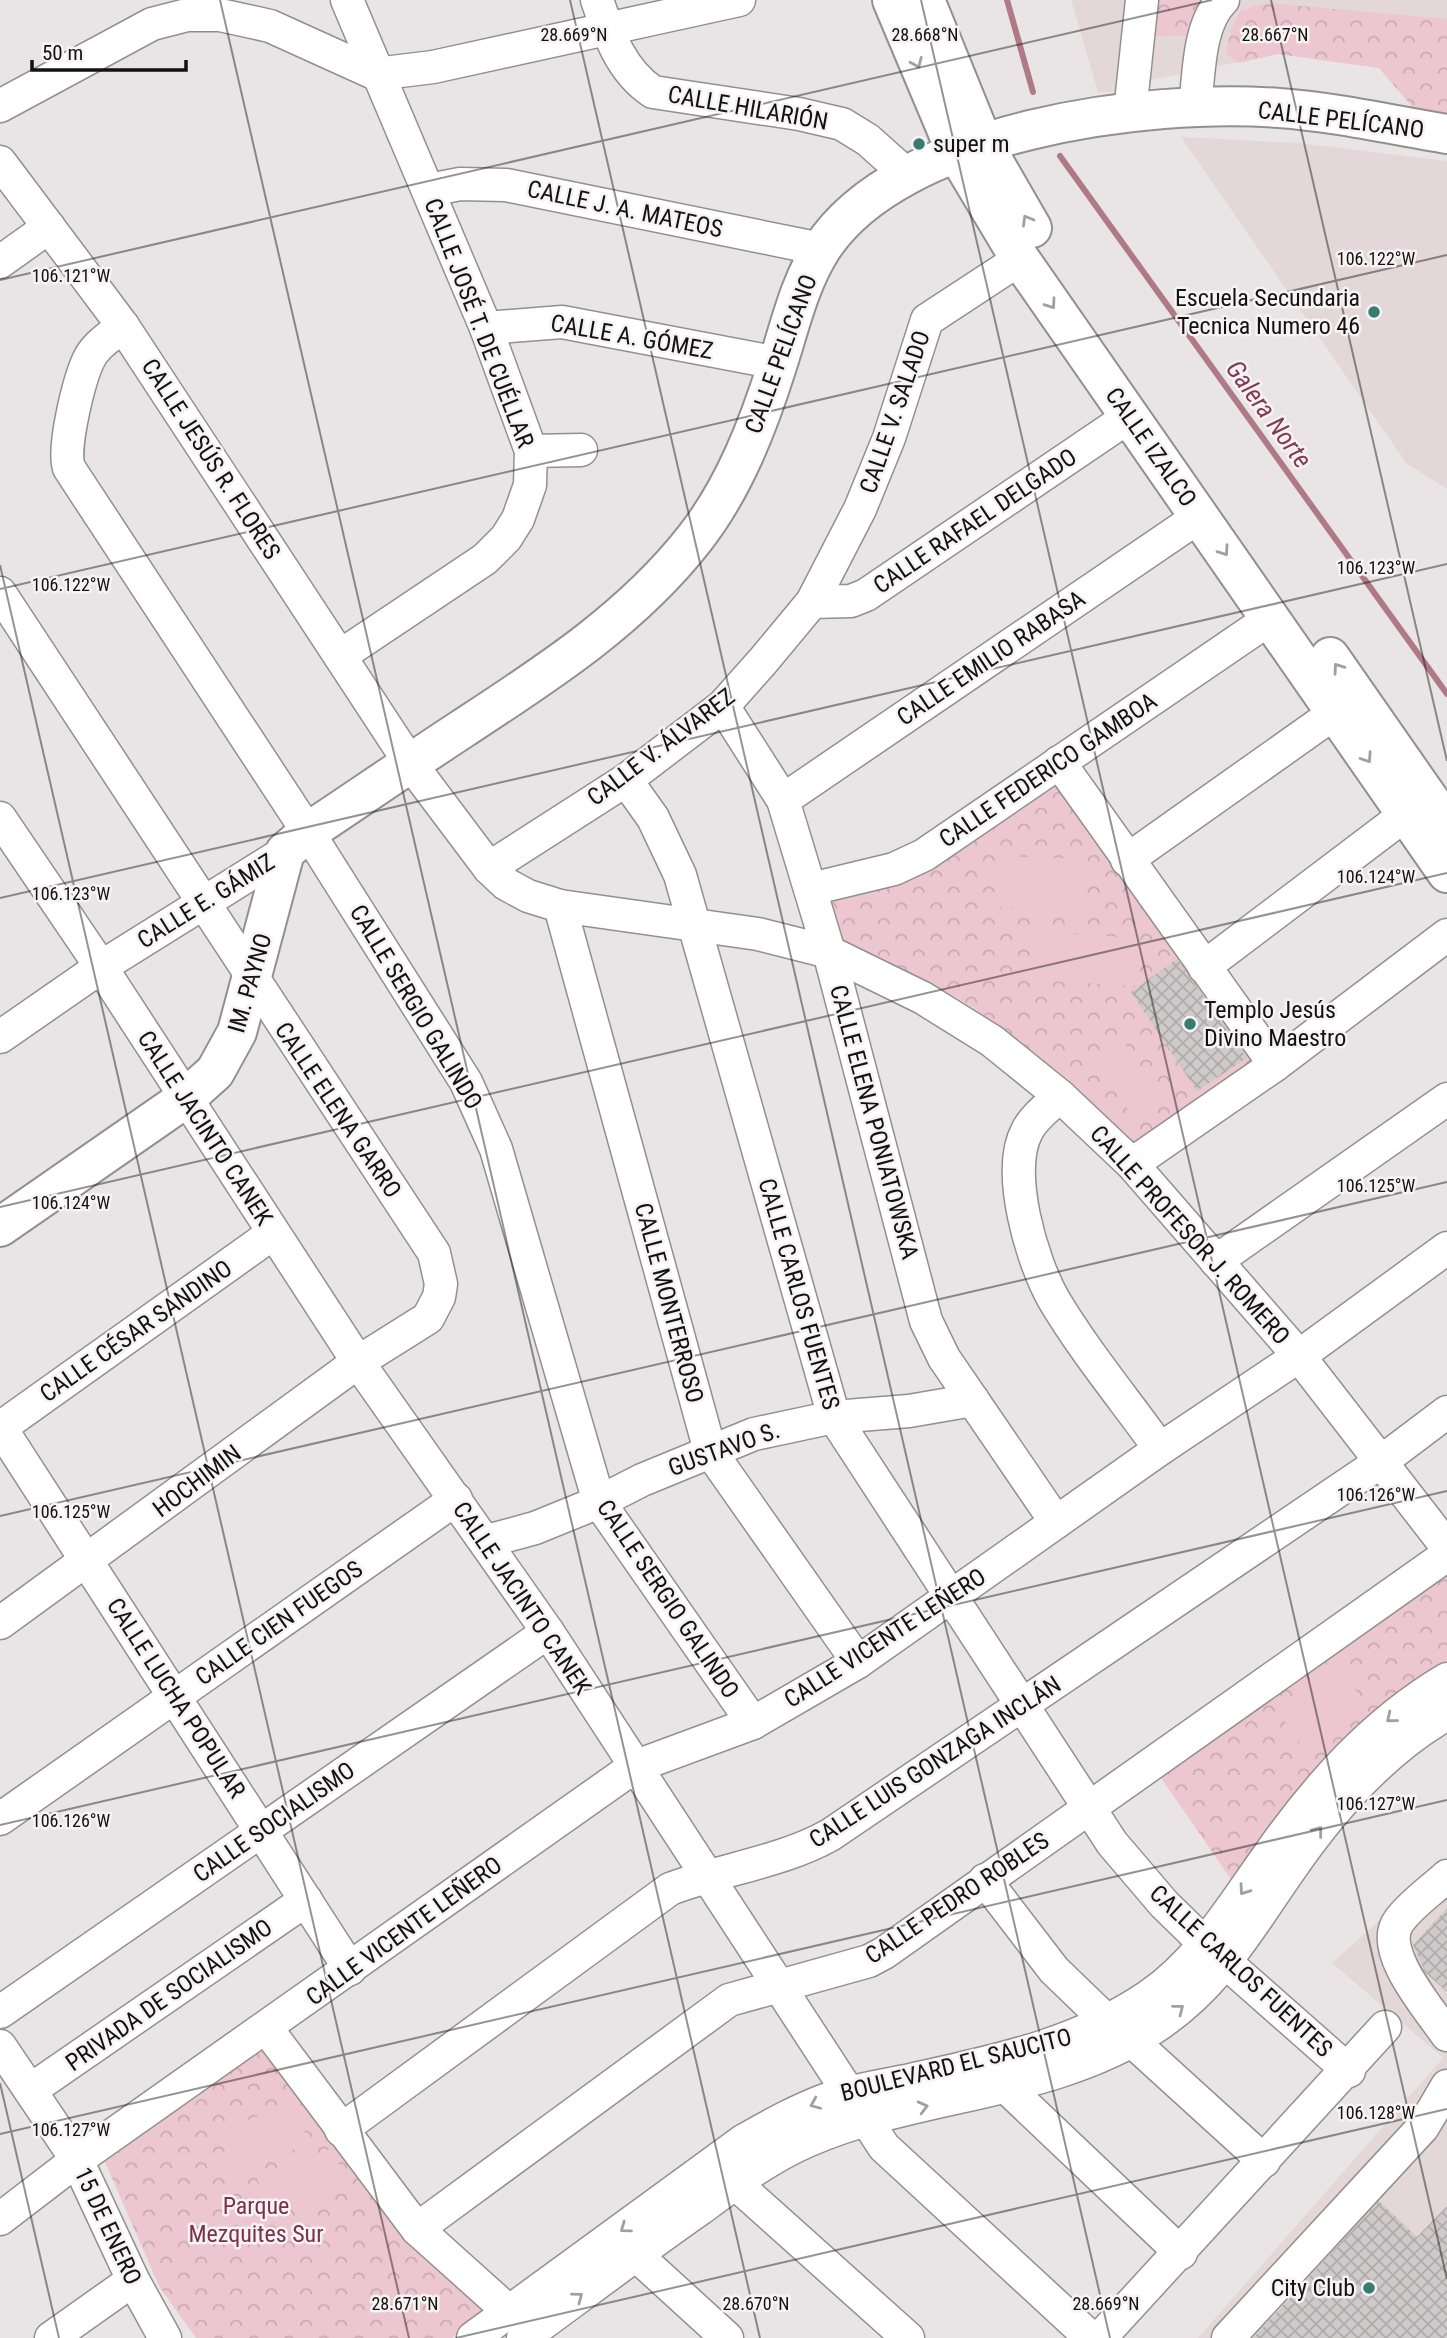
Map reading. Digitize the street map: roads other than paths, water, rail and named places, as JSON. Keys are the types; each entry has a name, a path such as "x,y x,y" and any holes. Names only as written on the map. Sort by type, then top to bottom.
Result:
{"main road":[{"name":"CALLE IZALCO","path":"892,0 970,148 1020,259 1447,873"},
{"name":"CALLE IZALCO","path":"925,0 970,148 1034,232 1447,825"},
{"name":"CALLE PELÍCANO","path":"410,763 536,680 640,600 696,537 730,484 760,417 795,304 821,249 851,214 907,175 970,148 1130,112 1195,108 1279,108 1447,134"},
{"name":"CALLE E. GÁMIZ","path":"297,842 410,763"},
{"name":"IM. PAYNO","path":"0,1227 187,1098 215,1072 228,1054 297,842"}],"street":[{"name":"CALLE JOSÉ T. DE CUÉLLAR","path":"340,656 485,559 506,538 518,519 530,485 531,452 486,328 429,190 376,74 347,0"},
{"path":"0,106 152,24 187,15 220,15 270,26 376,74 433,67 602,14 738,0"},
{"path":"1130,112 1142,0"},
{"path":"1195,108 1202,52 1213,10 1223,0"},
{"name":"CALLE HILARIÓN","path":"602,14 626,66 641,84 653,92 799,114 842,124 868,140 907,175"},
{"name":"CALLE JESÚS R. FLORES","path":"0,162 123,326 410,763"},
{"name":"CALLE J. A. MATEOS","path":"429,190 460,184 506,185 821,249"},
{"path":"0,262 49,227"},
{"name":"CALLE V. SALADO","path":"812,602 860,509 890,438 928,320 1020,259"},
{"name":"CALLE A. GÓMEZ","path":"486,328 562,321 778,363"},
{"name":"CALLE SERGIO GALINDO","path":"123,326 98,346 88,361 66,445 69,468 297,842 466,1082 496,1149 599,1502 753,1723"},
{"name":"CALLE RAFAEL DELGADO","path":"812,602 851,601 866,595 1130,416"},
{"path":"531,452 581,450"},
{"name":"CALLE EMILIO RABASA","path":"783,800 1199,516"},
{"name":"CALLE ELENA GARRO","path":"0,593 434,1253 441,1273 439,1297 428,1318 358,1362"},
{"name":"CALLE V. ÁLVAREZ","path":"489,868 626,780 723,706 812,602"},
{"name":"CALLE FEDERICO GAMBOA","path":"811,889 894,869 924,855 1270,618"},
{"name":"CALLE ELENA PONIATOWSKA","path":"723,706 783,800 829,952 926,1321 944,1358 1056,1522"},
{"path":"1127,860 1336,712"},
{"path":"1059,762 1275,1065"},
{"name":"CALLE PROFESOR J. ROMERO","path":"410,763 489,868 506,884 528,896 560,906 758,933 829,952 935,1005 992,1041 1059,1096 1132,1164 1299,1356 1447,1547"},
{"name":"CALLE CARLOS FUENTES","path":"626,780 667,845 680,875 834,1417 1087,1808 1164,1904 1216,1954 1349,2071"},
{"path":"1204,967 1405,815"},
{"name":"CALLE JACINTO CANEK","path":"3,828 101,967 272,1234 358,1362 487,1541 548,1632 884,2147 1091,2338"},
{"name":"CALLE E. GÁMIZ","path":"0,1037 101,967 297,842"},
{"name":"CALLE MONTERROSO","path":"560,906 710,1451 858,1662"},
{"path":"1132,1164 1275,1065 1447,935"},
{"path":"1059,1096 1027,1128 1020,1148 1018,1191 1032,1243 1053,1298 1160,1449"},
{"path":"1216,1261 1447,1099"},
{"name":"CALLE CÉSAR SANDINO","path":"0,1428 272,1234"},
{"name":"CALLE VICENTE LEÑERO","path":"0,2218 77,2160 267,2029 634,1767 753,1723 858,1662 1160,1449 1299,1356 1447,1248"},
{"name":"HOCHIMIN","path":"0,1623 358,1362"},
{"name":"GUSTAVO S.","path":"487,1541 535,1528 754,1434 834,1417 909,1411 973,1400"},
{"name":"CALLE LUIS GONZAGA INCLÁN","path":"341,2130 670,1889 707,1875 811,1846 1382,1461 1447,1412"},
{"name":"CALLE LUCHA POPULAR","path":"0,1428 350,1969"},
{"name":"CALLE CIEN FUEGOS","path":"0,1819 456,1499"},
{"name":"CALLE PEDRO ROBLES","path":"417,2229 729,2000 869,1961 1447,1555"},
{"name":"CALLE SOCIALISMO","path":"0,2012 548,1632"},
{"name":"BOULEVARD EL SAUCITO","path":"526,2330 743,2141 775,2122 850,2092 1120,2031 1153,2029 1189,2002 1302,1810 1361,1743 1416,1697 1447,1679"},
{"name":"BOULEVARD EL SAUCITO","path":"1216,1954 1289,1871 1334,1811 1430,1723 1447,1714"},
{"path":"1447,1876 1399,1921 1394,1933 1397,1960 1447,2035"},
{"path":"985,1880 1054,1970 1264,2161"},
{"name":"PRIVADA DE SOCIALISMO","path":"32,2089 306,1900"},
{"path":"1100,2338 1349,2071 1385,2027"},
{"path":"267,2029 417,2229 526,2330"},
{"name":"BOULEVARD EL SAUCITO","path":"473,2338 526,2330 735,2183 784,2152 866,2120 1067,2070 1120,2031"},
{"name":"15 DE ENERO","path":"0,2046 32,2089 77,2160 133,2280 165,2338"},
{"path":"1004,2085 1181,2253"},
{"path":"1228,2338 1423,2127 1447,2086"},
{"path":"735,2183 908,2338"},
{"path":"635,2254 727,2338"},
{"path":"51,2338 133,2280"}],"waterway":[{"name":"Galera Norte","path":"1007,0 1033,92"},
{"name":"Galera Norte","path":"1060,156 1447,694"}],"place":[{"name":"super m","path":"919,144"},
{"name":"Escuela Secundaria Tecnica Numero 46","path":"1374,312"},
{"name":"Templo Jesús Divino Maestro","path":"1190,1024"},
{"name":"City Club","path":"1369,2288"}],"park label":[{"name":"Parque Mezquites Sur","path":"256,2220"}]}
